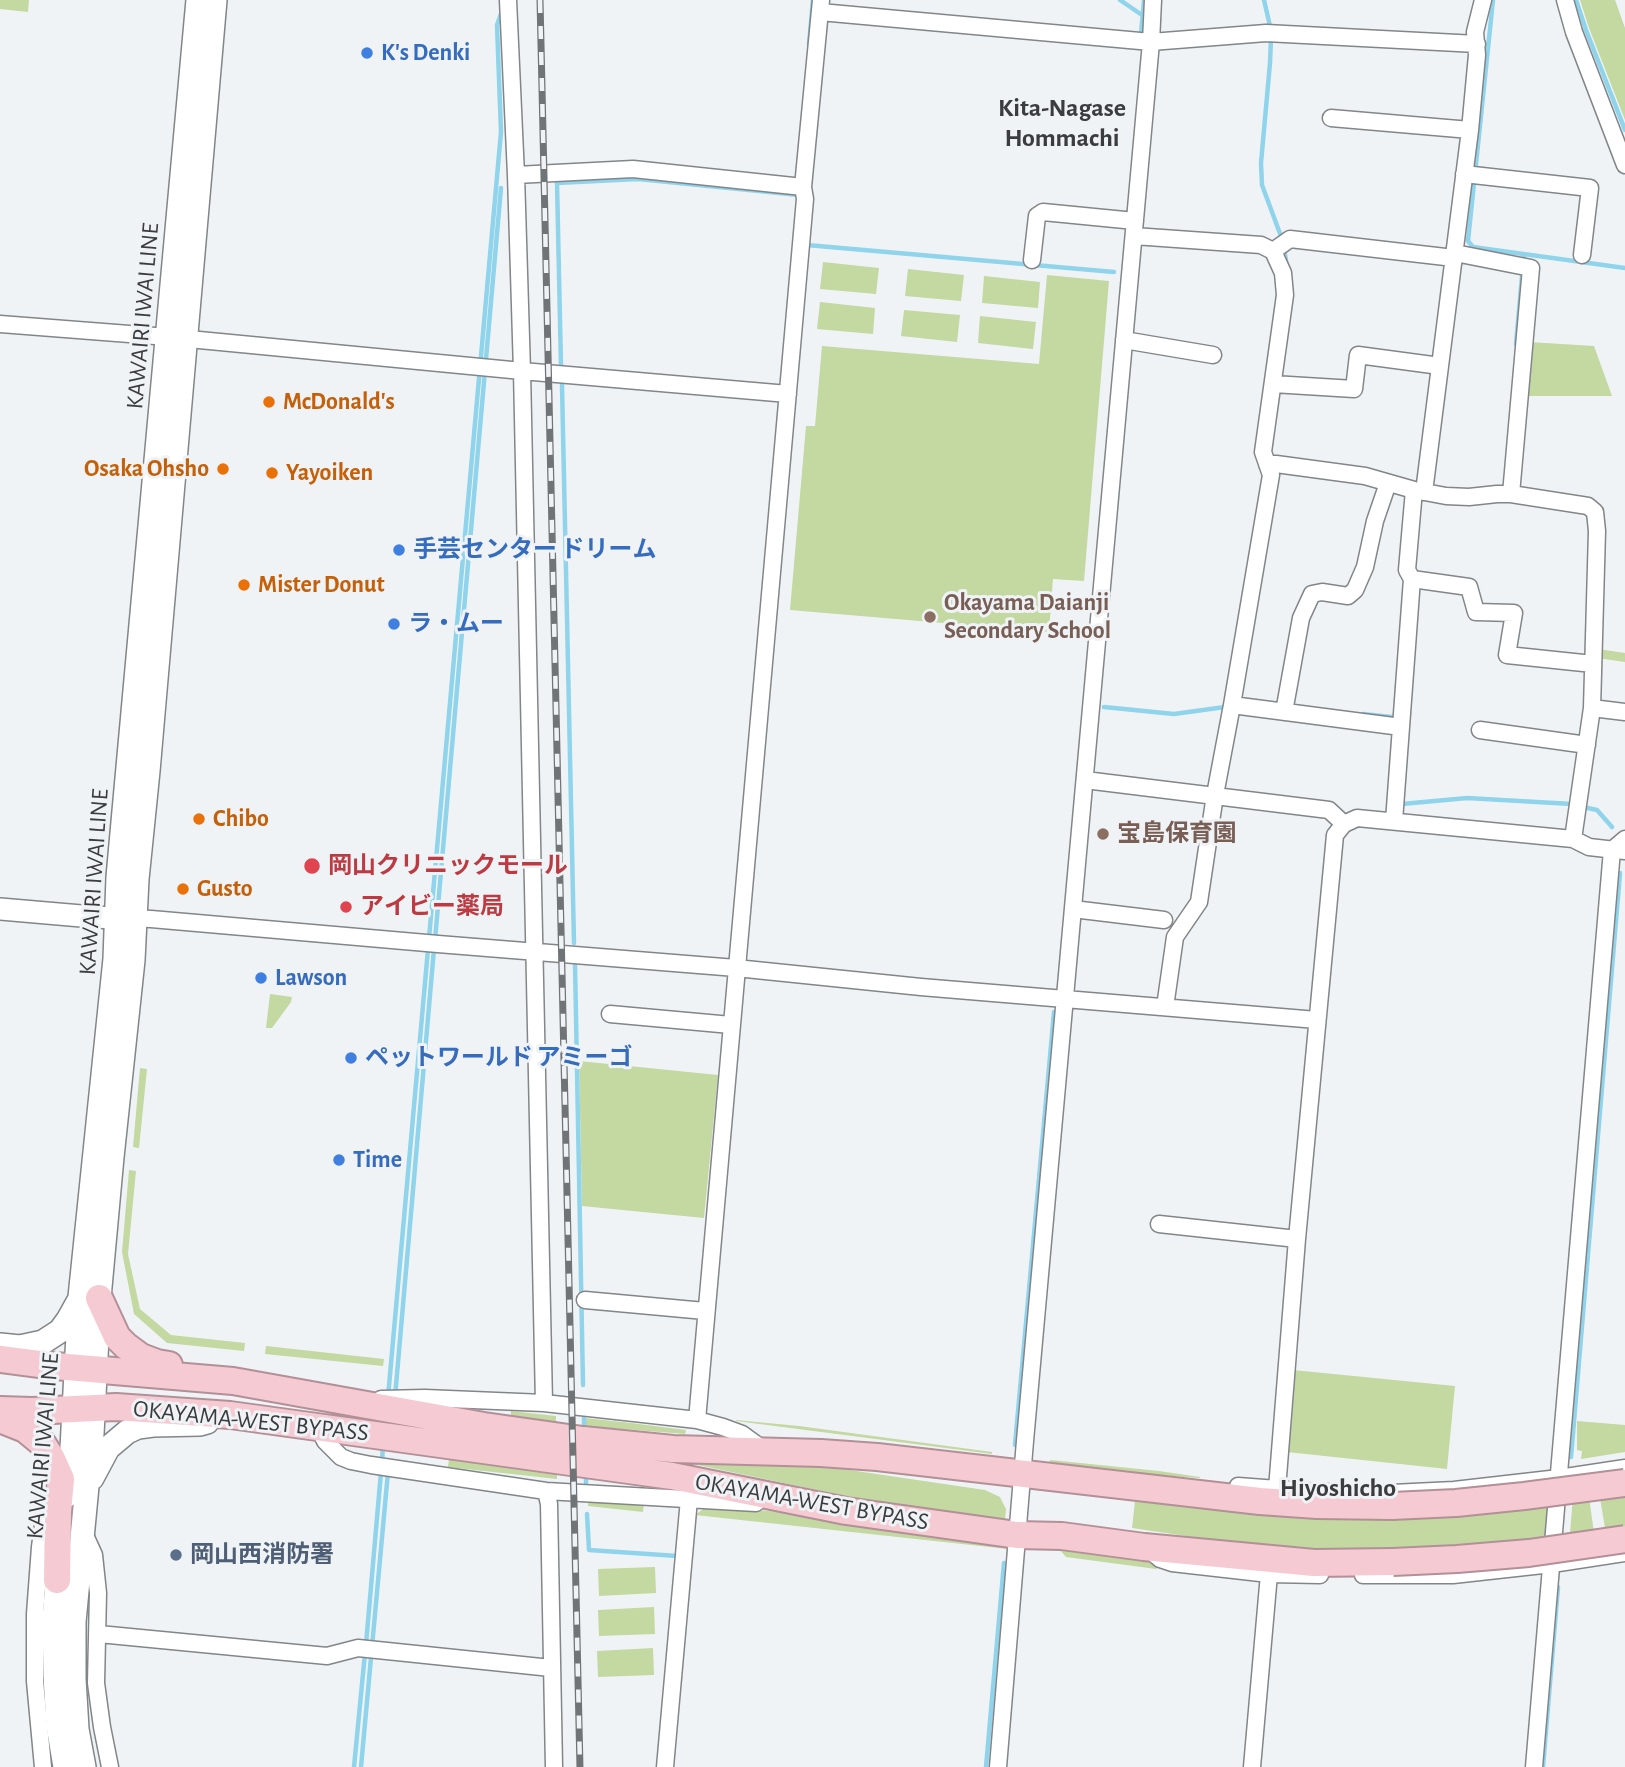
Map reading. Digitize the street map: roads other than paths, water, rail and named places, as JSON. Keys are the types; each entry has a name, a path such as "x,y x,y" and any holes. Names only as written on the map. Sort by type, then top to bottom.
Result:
{"highway":[{"path":"90,1298 117,1337 141,1357 157,1363 205,1369 233,1381"},
{"name":"OKAYAMA-WEST BYPASS","path":"0,1359 233,1381 339,1399 412,1405 484,1426 583,1440 673,1449 821,1453 897,1459 1272,1502 1392,1506 1456,1503 1625,1482"},
{"name":"OKAYAMA-WEST BYPASS","path":"0,1410 116,1407 230,1415 672,1476 902,1520 1017,1535 1062,1536 1144,1547 1314,1563 1457,1559 1529,1553 1625,1539"},
{"path":"0,1419 25,1429 42,1443 52,1459 60,1485 57,1580"}],"main road":[{"name":"KAWAIRI IWAI LINE","path":"65,1767 58,1725 74,1622 86,1498 84,1408 90,1298 112,1157 133,960 126,918 137,879 149,760 198,0"},
{"name":"KAWAIRI IWAI LINE","path":"177,338 215,0"},
{"path":"0,1345 20,1347 43,1342 53,1336 90,1298"},
{"name":"KAWAIRI IWAI LINE","path":"84,1408 72,1448 54,1618 84,1767"},
{"path":"60,1485 66,1431 84,1408"},
{"path":"86,1498 100,1460 108,1448 127,1432 153,1425 200,1424 230,1415"}],"street":[{"path":"508,0 522,371 544,1403"},
{"path":"998,1767 1153,0"},
{"path":"1394,821 1412,579 1406,570 1440,366 1454,255 1471,175 1470,130 1477,55 1475,32 1483,0"},
{"path":"1565,0 1574,32 1625,164"},
{"path":"697,1420 701,1311 727,1025 736,968 820,6 1151,42 1266,33 1477,44"},
{"path":"1331,118 1470,130"},
{"path":"516,175 634,169 803,187"},
{"path":"1471,175 1590,188 1582,255"},
{"path":"1032,260 1037,216 1043,212 1134,228 1261,245 1454,255 1531,268 1511,494"},
{"path":"1166,1007 1175,936 1199,902 1270,475 1271,464 1263,452 1276,384 1285,295 1281,245"},
{"path":"0,324 788,394"},
{"path":"1124,340 1213,355"},
{"path":"1276,384 1354,389 1358,355 1440,366"},
{"path":"1271,464 1365,476 1419,491 1469,497 1511,494 1588,506 1595,512 1597,531 1592,708 1573,839"},
{"path":"1284,712 1301,618 1312,594 1322,592 1348,596 1355,590 1365,567 1375,521 1388,483"},
{"path":"1412,579 1469,587 1476,612 1514,613 1507,655 1593,664"},
{"path":"1232,705 1401,727"},
{"path":"1592,708 1625,712"},
{"path":"1480,730 1587,745"},
{"path":"1085,780 1329,810 1344,824"},
{"path":"1277,1489 1297,1239 1335,835 1344,824 1357,818 1573,839 1589,847 1618,850"},
{"path":"1534,1767 1618,850 1625,839"},
{"path":"1618,850 1625,862"},
{"path":"0,909 736,968 920,987 1317,1020"},
{"path":"1073,909 1164,920"},
{"path":"610,1014 727,1025"},
{"path":"1159,1224 1297,1239"},
{"path":"585,1300 701,1311"},
{"path":"412,1405 544,1403 697,1420 742,1434 766,1451"},
{"path":"318,1427 325,1441 341,1457 371,1465 546,1491 754,1503 783,1499"},
{"path":"1123,1486 1198,1483 1317,1492 1392,1493 1454,1490 1559,1479 1625,1468"},
{"path":"43,1767 35,1681 35,1614 45,1510 60,1485"},
{"path":"546,1491 550,1504 554,1767"},
{"path":"665,1767 689,1499"},
{"path":"83,1531 94,1555 99,1633 96,1683 110,1767"},
{"path":"1144,1547 1160,1559 1172,1563 1269,1574 1453,1575 1625,1553"},
{"path":"1252,1767 1269,1574"},
{"path":"99,1633 327,1656 358,1648 551,1668"}],"waterway":[{"path":"809,44 813,0"},
{"path":"1120,0 1142,15"},
{"path":"1141,34 1144,0"},
{"path":"1264,0 1270,26"},
{"path":"1493,0 1468,241 1473,247 1625,268"},
{"path":"1576,0 1625,130"},
{"path":"388,1397 501,132 497,25 502,11"},
{"path":"1271,38 1261,163 1262,185 1282,239"},
{"path":"561,366 557,183 638,179 799,195"},
{"path":"435,940 501,188"},
{"path":"806,249 807,245 1114,272"},
{"path":"1284,248 1287,267"},
{"path":"1516,344 1524,254"},
{"path":"562,385 574,943"},
{"path":"1104,707 1174,714 1225,707"},
{"path":"1363,714 1392,717"},
{"path":"1402,800 1402,804 1467,798 1572,804"},
{"path":"1583,807 1597,810 1612,827"},
{"path":"1571,1457 1620,873"},
{"path":"395,1397 434,949"},
{"path":"575,964 583,1385"},
{"path":"1015,1445 1054,1012"},
{"path":"584,1418 584,1427"},
{"path":"382,1463 383,1444"},
{"path":"366,1644 381,1472"},
{"path":"361,1767 388,1472"},
{"path":"586,1475 586,1483"},
{"path":"587,1514 589,1550 677,1556"},
{"path":"986,1767 1004,1563"},
{"path":"1543,1767 1558,1587"},
{"path":"354,1767 365,1653"}],"railway":[{"path":"540,0 580,1767"}],"place":[{"name":"K's Denki","path":"367,53"},
{"name":"McDonald's","path":"269,402"},
{"name":"Osaka Ohsho","path":"223,469"},
{"name":"Yayoiken","path":"272,473"},
{"name":"手芸センター ドリーム","path":"399,550"},
{"name":"Mister Donut","path":"244,585"},
{"name":"Okayama Daianji Secondary School","path":"930,617"},
{"name":"ラ・ムー","path":"394,624"},
{"name":"Chibo","path":"199,819"},
{"name":"宝島保育園","path":"1103,834"},
{"name":"岡山クリニックモール","path":"312,866"},
{"name":"Gusto","path":"183,889"},
{"name":"アイビー薬局","path":"346,907"},
{"name":"Lawson","path":"261,978"},
{"name":"ペットワールド アミーゴ","path":"351,1058"},
{"name":"Time","path":"339,1160"},
{"name":"岡山西消防署","path":"176,1555"}],"district":[{"name":"Kita-Nagase Hommachi","path":"1062,123"},
{"name":"Hiyoshicho","path":"1338,1488"}]}
